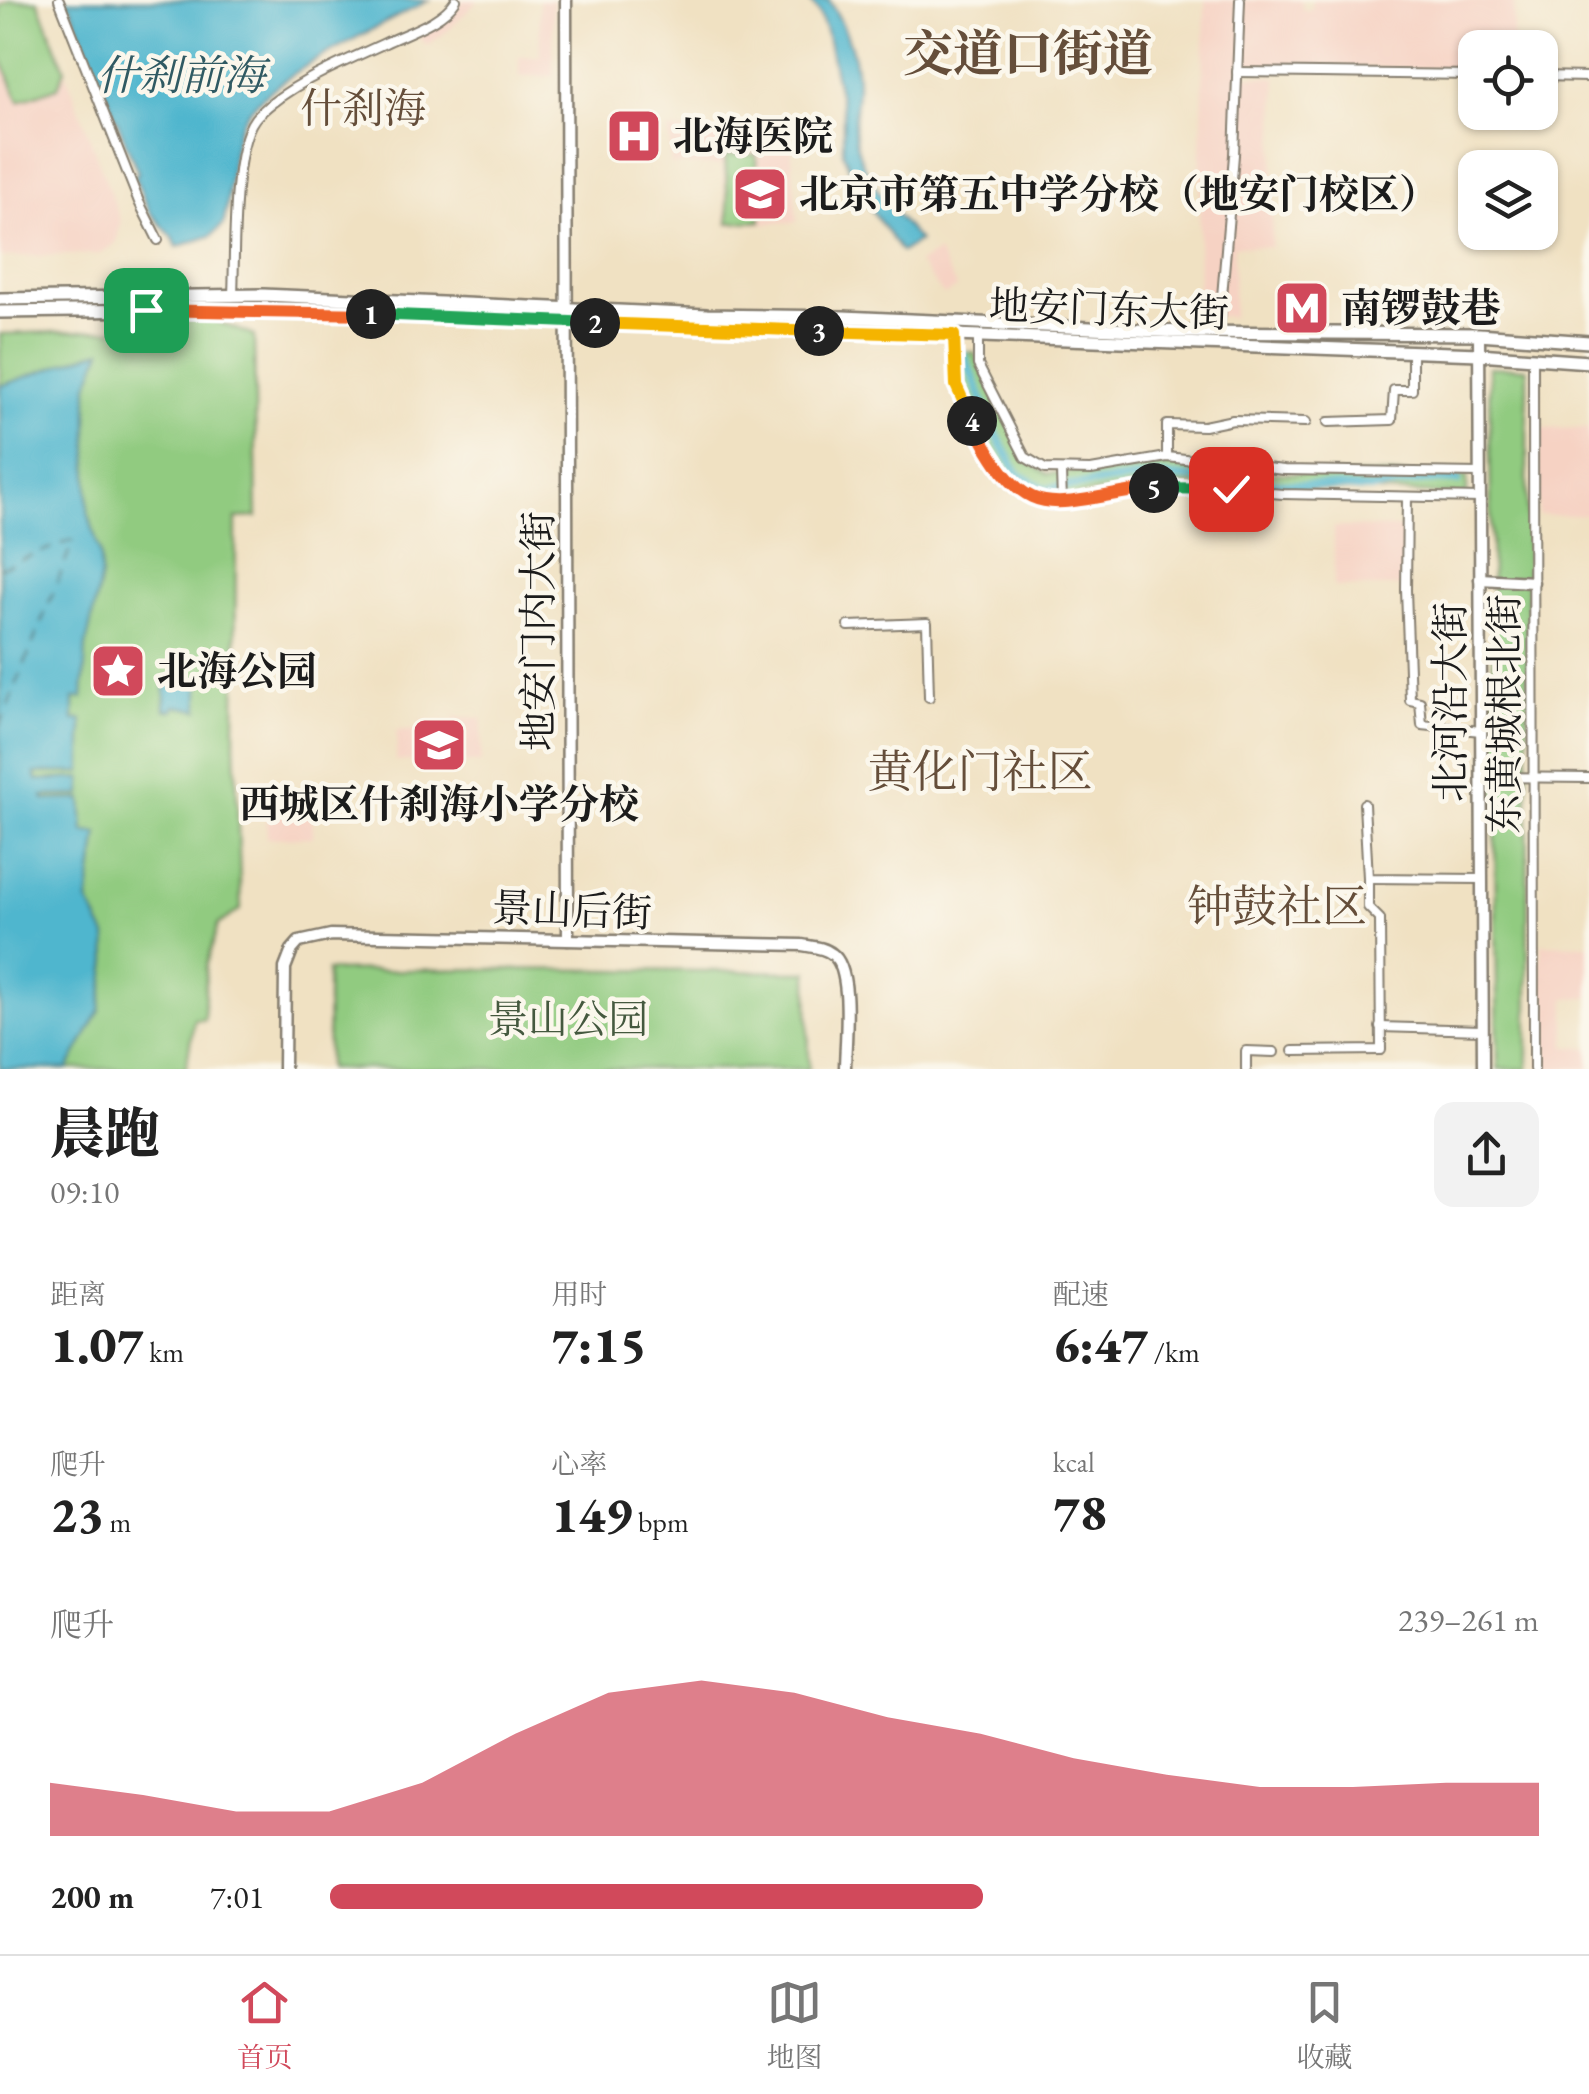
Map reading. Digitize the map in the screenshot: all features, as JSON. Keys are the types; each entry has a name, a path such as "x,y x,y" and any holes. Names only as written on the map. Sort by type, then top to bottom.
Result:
{"main road":[{"name":"地安门内大街","path":"566,0 568,940"},
{"path":"0,299 233,295 567,316"},
{"path":"0,312 231,309 567,316"},
{"name":"地安门东大街","path":"567,316 1218,332 1479,334 1589,342"},
{"name":"地安门东大街","path":"567,316 1479,354 1589,362"},
{"name":"北河沿大街","path":"1479,334 1482,1069"},
{"path":"1480,579 1534,582"},
{"name":"景山后街","path":"284,1069 284,968 299,942 331,935 802,945 823,949 840,961 844,973 845,1069"}],"street":[{"path":"59,0 139,202 158,240"},
{"path":"233,295 242,148 256,116 316,76 428,22 452,7 456,0"},
{"path":"1218,332 1234,155 1240,0"},
{"path":"1236,72 1458,75"},
{"path":"1558,76 1589,77"},
{"path":"954,335 956,385 992,459 1007,481 1034,499 1053,505 1152,488 1190,486 1283,494 1480,498"},
{"path":"978,336 978,365 1024,457 1045,469 1091,470 1167,457 1284,470 1480,473"},
{"path":"1328,422 1392,420 1394,390 1412,390 1412,352"},
{"name":"东黄城根北街","path":"1533,358 1534,1069"},
{"path":"1167,457 1168,425 1204,426 1232,420 1306,422"},
{"path":"1283,494 1284,470"},
{"path":"1061,471 1062,503"},
{"path":"1408,497 1410,700 1420,702 1422,725 1481,731"},
{"path":"850,626 927,623 929,696"},
{"path":"1481,777 1589,778"},
{"path":"1293,1052 1381,1050 1380,919 1368,907 1364,804"},
{"path":"1368,878 1482,879"},
{"path":"1380,1027 1482,1030"},
{"path":"1246,1069 1246,1051 1274,1052"}],"shaded area":[{"path":"0,0 38,1 49,27 121,222 116,243 99,254 0,257"},
{"path":"463,0 478,0 427,46 419,37"},
{"path":"539,0 553,0 553,76 519,76 519,57 540,56"},
{"path":"1205,0 1302,0 1302,10 1311,10 1312,0 1514,0 1513,30 1458,30 1458,70 1244,65 1244,76 1277,77 1271,247 1234,246 1233,317 1197,315"},
{"name":"北京市第五中学分校（地安门校区）","path":"790,130 797,222 727,225 723,165 671,165 669,131"},
{"path":"938,252 957,288 944,295 918,263"},
{"path":"1539,428 1589,429 1589,515 1538,515"},
{"path":"1334,527 1403,528 1403,587 1334,587"},
{"name":"西城区什刹海小学分校","path":"454,717 482,718 481,763 396,761 397,730 419,730 420,721 454,721"},
{"path":"312,793 313,837 267,838 267,814 251,813 251,794"},
{"path":"1541,944 1589,945 1589,997 1566,998 1566,1047 1589,1048 1589,1069 1540,1069"}],"green space":[{"path":"11,0 38,1 65,69 58,87 19,101 0,55 0,5"},
{"path":"756,154 761,221 729,223 725,155"},
{"name":"北海公园","path":"211,319 254,336 257,517 236,518 235,742 241,909 218,925 206,967 204,1019 194,1019 186,1069 0,1069 0,334 163,328 170,320"},
{"path":"960,352 974,353 1029,463 1048,474 1173,464 1266,473 1467,476 1467,495 1158,484 1054,499 1033,494 1012,484 999,467 961,386"},
{"path":"1489,367 1526,368 1527,373 1528,1069 1498,1069"},
{"name":"景山公园","path":"327,971 808,972 809,1069 328,1069"}],"water":[{"name":"什刹前海","path":"64,0 429,0 296,72 252,108 236,138 223,225 211,236 177,247 149,211 134,176 138,173 70,5 65,5"},
{"path":"808,0 829,0 849,42 857,76 854,129 860,157 881,195 919,241 901,252 857,189 843,152 843,113 826,31 819,12"},
{"path":"102,350 88,386 88,511 100,554 101,576 86,646 83,698 74,698 74,720 82,720 82,772 35,773 37,780 82,778 82,795 43,796 44,800 82,799 84,832 98,833 88,901 106,936 107,961 100,1010 68,1069 0,1069 0,386"},
{"path":"165,678 199,679 199,710 175,706 174,710 165,710"}],"waterway":[{"path":"963,353 998,438 1018,474 1046,489 1156,476 1371,489 1428,480 1458,481"}],"ferry route":[{"path":"0,568 72,540"},
{"path":"0,726 74,540"}],"place":[{"name":"北海医院","path":"634,136"},
{"name":"北京市第五中学分校（地安门校区）","path":"760,194"},
{"name":"南锣鼓巷","path":"1302,308"},
{"name":"北海公园","path":"118,671"},
{"name":"西城区什刹海小学分校","path":"439,745"}],"district":[{"name":"交道口街道","path":"1028,53"},
{"name":"什刹海","path":"363,108"},
{"name":"黄化门社区","path":"980,771"},
{"name":"钟鼓社区","path":"1277,906"}],"route":[{"path":"146,310 231,309 954,335 956,385 968,412 1007,481 1034,499 1053,505 1152,488 1231,489"}]}
